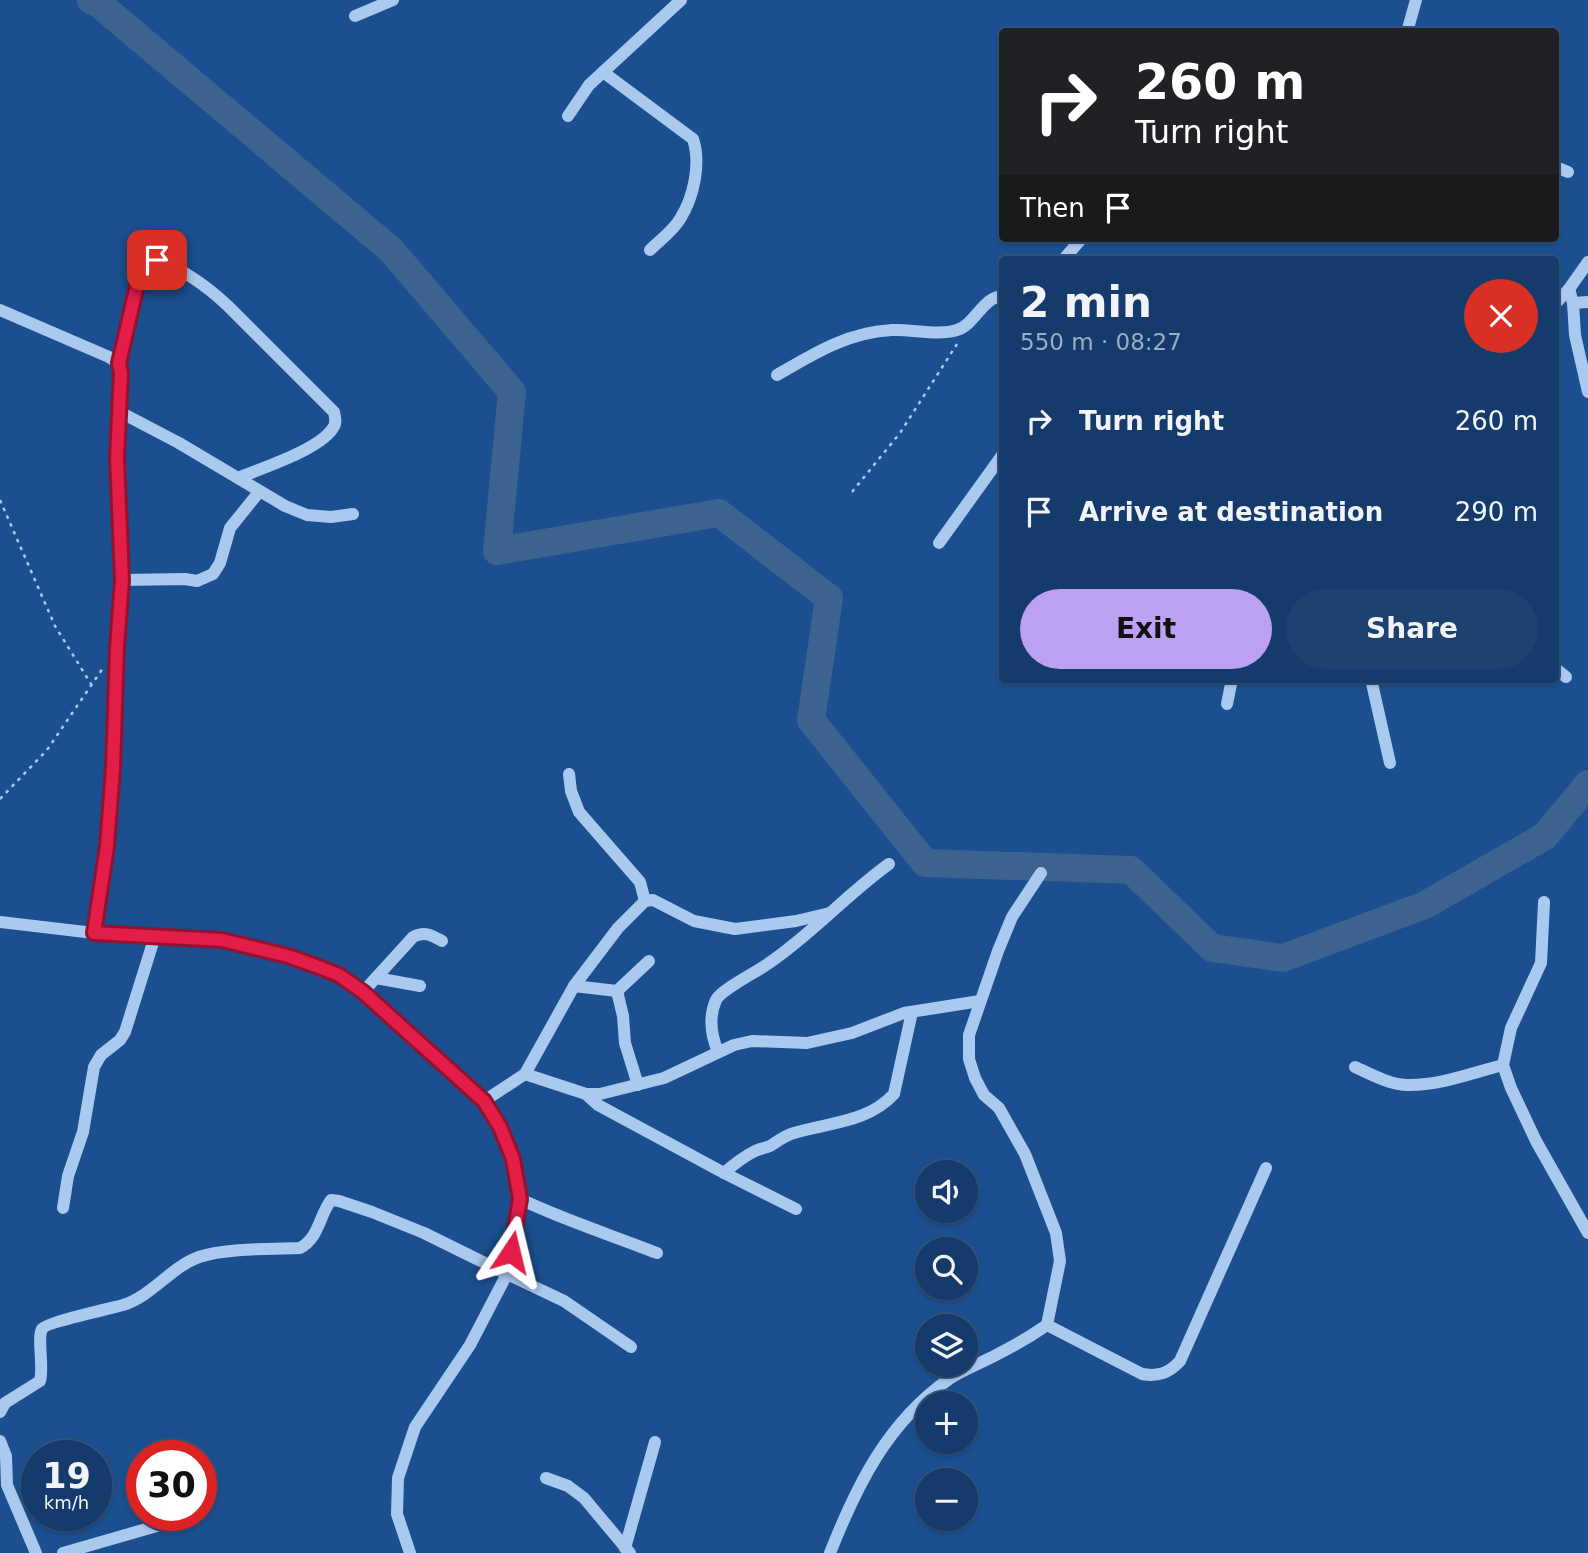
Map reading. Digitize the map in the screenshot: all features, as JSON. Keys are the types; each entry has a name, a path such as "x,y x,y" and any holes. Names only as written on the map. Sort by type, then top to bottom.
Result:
{"street":[{"path":"355,16 393,0"},
{"path":"568,116 589,85 681,0"},
{"path":"1408,28 1416,0"},
{"path":"603,72 693,139 696,148 694,184 687,205 672,230 650,250"},
{"path":"1067,256 1079,242"},
{"path":"94,933 107,846 122,580 117,457 121,373 119,363 141,268 147,260 157,260 211,290 334,412 336,420 333,429 310,447 238,478"},
{"path":"1559,300 1588,262"},
{"path":"1569,289 1573,303 1575,335 1588,392"},
{"path":"777,375 826,347 859,334 914,329 953,331 968,326 990,300 999,297"},
{"path":"1573,303 1588,302"},
{"path":"0,310 31,321 119,363"},
{"path":"118,411 259,492 307,515 331,517 353,514"},
{"path":"939,543 999,460"},
{"path":"122,580 197,581 213,574 220,563 230,528 259,492"},
{"path":"1227,704 1231,683"},
{"path":"1372,683 1390,764"},
{"path":"569,774 571,791 579,812 639,882 645,901"},
{"path":"718,1052 711,1026 712,1011 718,997 791,948 859,886 889,863"},
{"path":"830,1553 847,1510 884,1441 914,1406 951,1378 998,1355 1047,1325 1060,1261 1056,1233 1020,1144 999,1108 984,1095 969,1059 970,1035 980,1001 1012,917 1041,873"},
{"path":"484,1101 525,1074 574,986 618,928 645,901 653,900 694,920 735,929 796,921 830,913"},
{"path":"1544,902 1541,963 1514,1019 1503,1065 1536,1141 1588,1233"},
{"path":"0,922 94,933 222,940 288,956 339,975 363,992 484,1101 500,1127 513,1159 520,1199 507,1273 470,1345 415,1427 398,1478 397,1514 410,1553"},
{"path":"363,992 414,937 422,933 432,935 442,942"},
{"path":"63,1208 68,1176 83,1132 94,1067 101,1055 120,1040 125,1032 155,936"},
{"path":"617,992 649,961"},
{"path":"376,978 420,986"},
{"path":"574,986 617,992"},
{"path":"617,992 623,1016 625,1043 638,1085"},
{"path":"525,1074 586,1094 600,1094 664,1078 734,1045 752,1041 807,1043 852,1033 912,1012 980,1001"},
{"path":"724,1173 738,1160 756,1150 769,1147 780,1138 851,1121 886,1103 894,1094 912,1012"},
{"path":"1355,1067 1381,1079 1405,1085 1436,1083 1503,1065"},
{"path":"586,1094 598,1105 796,1209"},
{"path":"1047,1325 1142,1374 1152,1376 1172,1369 1180,1361 1266,1168"},
{"path":"520,1199 553,1215 657,1252"},
{"path":"0,1412 5,1403 40,1381 43,1370 41,1335 42,1328 48,1323 129,1303 176,1270 200,1257 227,1252 300,1248 308,1244 315,1234 331,1200 339,1200 424,1233 507,1273 564,1301 631,1347"},
{"path":"0,1441 6,1456 7,1485 36,1553"},
{"path":"628,1550 655,1442"},
{"path":"546,1478 568,1486 584,1498 628,1550"},
{"path":"63,1553 139,1531"}],"path":[{"path":"852,492 900,433 968,326"},
{"path":"0,500 55,626 92,684"},
{"path":"0,799 47,750 117,648"}],"waterway":[{"path":"91,0 391,250 512,392 497,551 719,513 829,598 811,720 925,863 1131,870 1212,948 1283,958 1425,905 1545,836 1588,784"}],"route":[{"path":"157,260 147,260 141,268 119,363 121,373 117,457 122,580 107,846 94,933 222,940 288,956 316,966 339,975 363,992 484,1101 500,1127 513,1159 520,1199 511,1252"}]}
